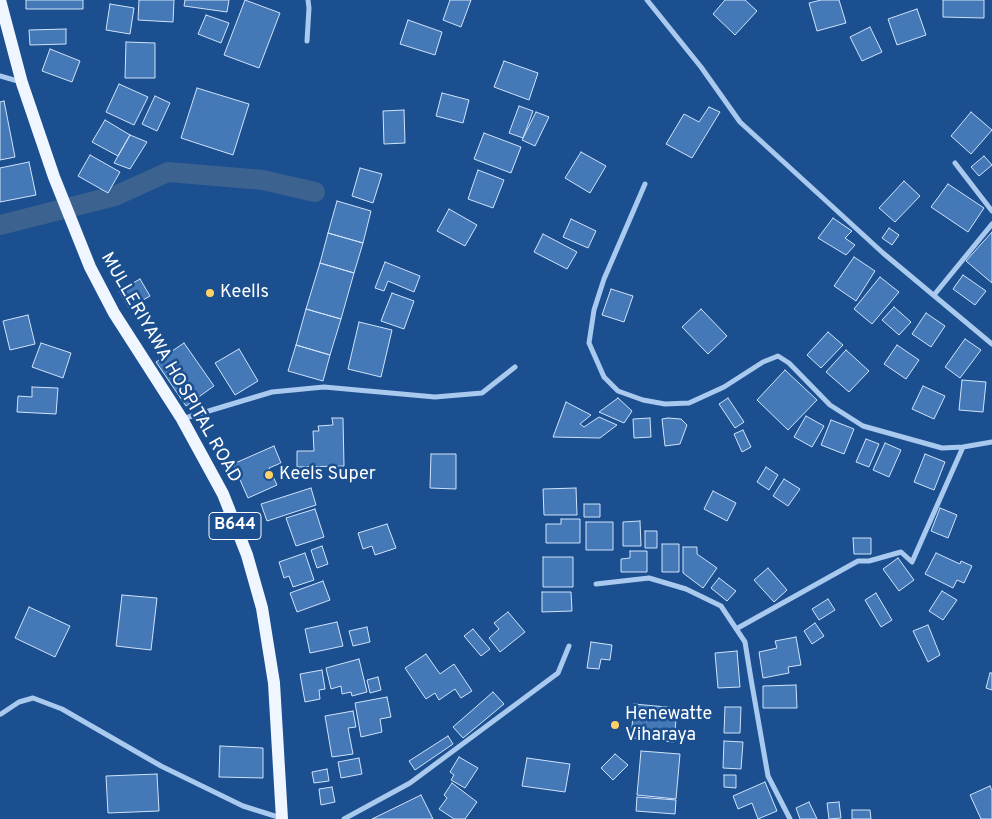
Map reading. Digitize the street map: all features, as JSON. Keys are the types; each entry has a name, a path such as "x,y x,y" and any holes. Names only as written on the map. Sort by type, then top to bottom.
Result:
{"main road":[{"name":"MULLERIYAWA HOSPITAL ROAD","path":"0,0 22,82 54,177 90,267 114,313 182,419 223,494 246,555 262,608 274,683 282,819"}],"street":[{"path":"307,41 308,0"},
{"path":"646,0 700,67 740,122 883,253 992,344"},
{"path":"0,76 22,82"},
{"path":"955,164 992,211"},
{"path":"644,184 604,279 594,310 589,343 604,377 618,391 643,400 665,404 689,403 724,387 762,362 778,356 789,363 830,405 863,426 942,448 963,447 992,442"},
{"path":"934,295 992,224"},
{"path":"182,419 272,392 324,387 435,397 482,393 515,366"},
{"path":"736,629 858,562 868,562 901,552 912,562 963,447"},
{"path":"596,584 649,578 686,588 721,606 745,642 768,776 790,819"},
{"path":"344,819 410,783 558,673 569,646"},
{"path":"1,714 19,702 33,698 62,709 161,766 243,806 282,819"}],"building":[{"path":"26,0 83,0 83,9 26,9"},
{"path":"139,0 174,0 173,22 138,20"},
{"path":"185,0 229,0 227,12 184,6"},
{"path":"245,0 280,13 259,68 224,55"},
{"path":"450,0 471,0 461,27 443,20"},
{"path":"725,0 745,0 757,11 735,35 713,14"},
{"path":"821,0 839,0 846,23 817,31 809,3"},
{"path":"943,0 984,0 984,18 943,17"},
{"path":"110,4 134,8 130,34 106,30"},
{"path":"917,9 926,35 897,45 888,19"},
{"path":"206,15 229,23 221,43 198,34"},
{"path":"408,20 442,32 435,55 400,44"},
{"path":"870,27 882,52 862,61 850,37"},
{"path":"66,29 66,44 30,45 29,30"},
{"path":"126,42 155,43 155,78 125,78"},
{"path":"50,49 80,61 72,82 42,71"},
{"path":"504,61 538,73 529,100 494,87"},
{"path":"119,84 148,97 134,125 106,112"},
{"path":"197,88 249,104 233,155 181,138"},
{"path":"442,93 469,100 463,123 436,116"},
{"path":"155,96 170,103 157,131 142,124"},
{"path":"4,101 15,157 0,160 0,102"},
{"path":"519,106 533,111 523,138 509,133"},
{"path":"709,107 720,112 692,158 666,144 684,114 699,122"},
{"path":"404,110 405,143 384,144 383,111"},
{"path":"536,112 549,117 535,146 522,140"},
{"path":"971,112 992,130 971,154 951,136"},
{"path":"105,120 130,135 118,156 92,142"},
{"path":"484,133 521,147 511,173 474,159"},
{"path":"130,135 147,142 130,169 114,163"},
{"path":"581,152 606,166 590,193 565,178"},
{"path":"90,155 120,172 108,193 78,176"},
{"path":"984,156 992,165 979,176 971,167"},
{"path":"29,162 36,195 0,202 0,168"},
{"path":"360,168 382,174 373,203 352,196"},
{"path":"478,170 504,180 493,208 468,199"},
{"path":"904,181 920,196 895,222 879,208"},
{"path":"948,184 984,208 968,232 931,207"},
{"path":"337,201 371,211 363,243 328,233"},
{"path":"449,209 477,225 465,246 437,231"},
{"path":"833,218 852,231 845,238 855,245 846,255 818,238"},
{"path":"571,219 596,231 588,248 563,237"},
{"path":"889,228 899,235 892,245 882,238"},
{"path":"992,232 992,283 966,261"},
{"path":"328,233 363,243 354,273 320,263"},
{"path":"543,234 577,252 567,269 534,252"},
{"path":"854,257 875,271 856,301 834,286"},
{"path":"385,262 420,276 414,292 388,281 384,291 375,288"},
{"path":"320,263 354,273 341,319 306,309"},
{"path":"963,275 986,291 975,305 953,289"},
{"path":"880,277 899,292 872,324 854,309"},
{"path":"140,279 150,296 129,308 119,291"},
{"path":"611,289 633,296 624,322 602,315"},
{"path":"392,293 414,301 404,329 381,321"},
{"path":"894,307 911,322 899,335 882,320"},
{"path":"306,309 341,319 330,355 296,345"},
{"path":"701,309 727,336 708,354 682,327"},
{"path":"926,313 945,326 931,347 912,334"},
{"path":"28,315 35,344 10,350 3,321"},
{"path":"359,322 392,330 381,377 348,369"},
{"path":"828,332 843,345 821,368 807,355"},
{"path":"965,339 981,350 960,378 945,367"},
{"path":"41,343 71,353 63,378 32,367"},
{"path":"184,343 214,386 186,406 156,362"},
{"path":"296,345 330,355 323,381 288,371"},
{"path":"897,345 919,360 906,379 884,364"},
{"path":"239,349 258,381 235,395 215,363"},
{"path":"846,350 869,371 849,392 826,372"},
{"path":"785,370 817,400 788,430 757,400"},
{"path":"962,380 986,382 983,412 959,410"},
{"path":"923,386 945,396 934,419 912,409"},
{"path":"32,387 58,388 56,414 17,412 18,396 32,397"},
{"path":"618,398 632,411 624,423 599,412"},
{"path":"728,398 744,422 735,428 719,404"},
{"path":"566,402 591,415 580,424 584,427 599,417 617,425 600,438 553,437"},
{"path":"806,416 824,426 812,447 794,437"},
{"path":"332,418 343,418 344,466 297,467 297,451 314,451 313,431 319,431 318,426 333,425"},
{"path":"650,418 651,437 634,438 633,419"},
{"path":"662,419 681,419 687,425 680,444 665,446"},
{"path":"831,420 854,429 844,454 821,445"},
{"path":"743,430 751,447 742,452 734,434"},
{"path":"866,439 879,444 869,467 856,462"},
{"path":"885,443 901,450 889,477 873,470"},
{"path":"274,446 281,463 269,468 277,485 248,498 233,464"},
{"path":"431,454 456,454 456,489 430,488"},
{"path":"925,454 945,462 934,490 914,482"},
{"path":"766,467 778,475 769,490 757,482"},
{"path":"784,479 800,489 788,506 773,496"},
{"path":"311,488 316,505 267,521 261,504"},
{"path":"576,488 577,515 544,515 543,489"},
{"path":"713,491 736,503 727,521 704,509"},
{"path":"584,504 600,504 600,517 584,517"},
{"path":"940,508 957,515 948,538 931,531"},
{"path":"315,509 324,537 296,546 286,518"},
{"path":"561,519 580,519 580,543 546,543 546,524 561,524"},
{"path":"640,521 641,546 623,546 623,522"},
{"path":"586,522 613,522 613,550 586,550"},
{"path":"387,524 396,548 375,555 372,546 363,549 358,533"},
{"path":"645,531 657,531 657,548 645,548"},
{"path":"853,538 871,538 871,554 854,554"},
{"path":"662,544 679,544 679,572 662,572"},
{"path":"322,546 328,564 317,568 311,550"},
{"path":"683,547 697,547 697,554 717,568 703,588 683,573"},
{"path":"630,551 647,551 647,572 621,572 621,559 630,558"},
{"path":"305,553 314,580 293,587 289,576 284,578 279,562"},
{"path":"936,553 960,564 961,561 972,566 964,583 957,580 953,588 925,574"},
{"path":"543,557 573,557 573,587 543,587"},
{"path":"898,558 914,580 899,591 883,569"},
{"path":"768,568 787,590 774,602 754,580"},
{"path":"719,578 736,591 727,601 711,588"},
{"path":"323,581 330,600 297,612 290,593"},
{"path":"942,591 957,600 943,620 929,611"},
{"path":"542,592 571,592 572,611 542,612"},
{"path":"876,593 892,620 881,627 865,600"},
{"path":"122,595 157,598 151,650 116,646"},
{"path":"828,599 835,610 819,620 812,609"},
{"path":"29,607 70,626 55,657 15,638"},
{"path":"508,612 525,632 500,652 489,638 499,629 494,623"},
{"path":"337,622 343,646 310,653 305,629"},
{"path":"815,623 824,636 812,644 804,631"},
{"path":"928,625 940,655 928,662 913,631"},
{"path":"367,627 370,642 353,646 349,631"},
{"path":"473,629 490,649 481,656 464,636"},
{"path":"796,637 801,665 788,667 789,673 763,678 759,652 777,648 775,641"},
{"path":"591,642 612,645 610,660 601,659 599,669 587,668"},
{"path":"737,651 740,687 718,688 715,653"},
{"path":"426,654 440,674 454,664 472,691 461,698 455,689 439,700 435,693 426,699 405,668"},
{"path":"359,659 367,692 352,696 351,692 342,694 341,686 331,689 326,668"},
{"path":"322,670 325,689 319,690 320,699 305,702 300,674"},
{"path":"990,673 992,673 992,690 986,688"},
{"path":"378,677 381,690 370,693 367,680"},
{"path":"796,685 797,708 763,708 763,686"},
{"path":"493,692 504,704 463,738 453,727"},
{"path":"387,697 391,717 380,719 382,732 361,737 355,703"},
{"path":"634,704 677,708 674,742 631,738"},
{"path":"725,707 741,707 740,733 724,733"},
{"path":"353,711 356,727 348,728 353,754 332,757 325,716"},
{"path":"448,736 453,744 415,770 409,761"},
{"path":"724,741 743,742 741,769 723,768"},
{"path":"220,746 263,748 263,778 219,777"},
{"path":"641,751 680,754 676,799 637,795"},
{"path":"615,754 628,765 613,780 601,768"},
{"path":"459,757 478,768 465,788 451,780 454,775 450,772"},
{"path":"359,758 362,774 341,778 338,762"},
{"path":"527,758 570,764 565,792 522,786"},
{"path":"327,769 329,781 314,783 312,772"},
{"path":"157,774 159,811 108,813 106,776"},
{"path":"724,775 736,775 736,788 724,787"},
{"path":"765,782 777,811 758,819 752,803 738,809 733,796"},
{"path":"452,783 477,802 465,819 454,819 439,809 447,798 444,795"},
{"path":"990,786 992,791 992,819 981,819 970,795"},
{"path":"332,787 335,802 321,805 319,789"},
{"path":"421,795 433,819 372,819"},
{"path":"637,797 676,800 675,814 636,811"},
{"path":"809,802 817,819 800,819 796,808"},
{"path":"839,802 841,818 829,819 827,803"},
{"path":"852,810 870,810 871,819 852,819"}],"waterway":[{"path":"0,225 115,196 168,172 263,180 315,192"}],"place":[{"name":"Keells","path":"210,293"},
{"name":"Keels Super","path":"269,475"},
{"name":"Henewatte Viharaya","path":"615,725"}]}
